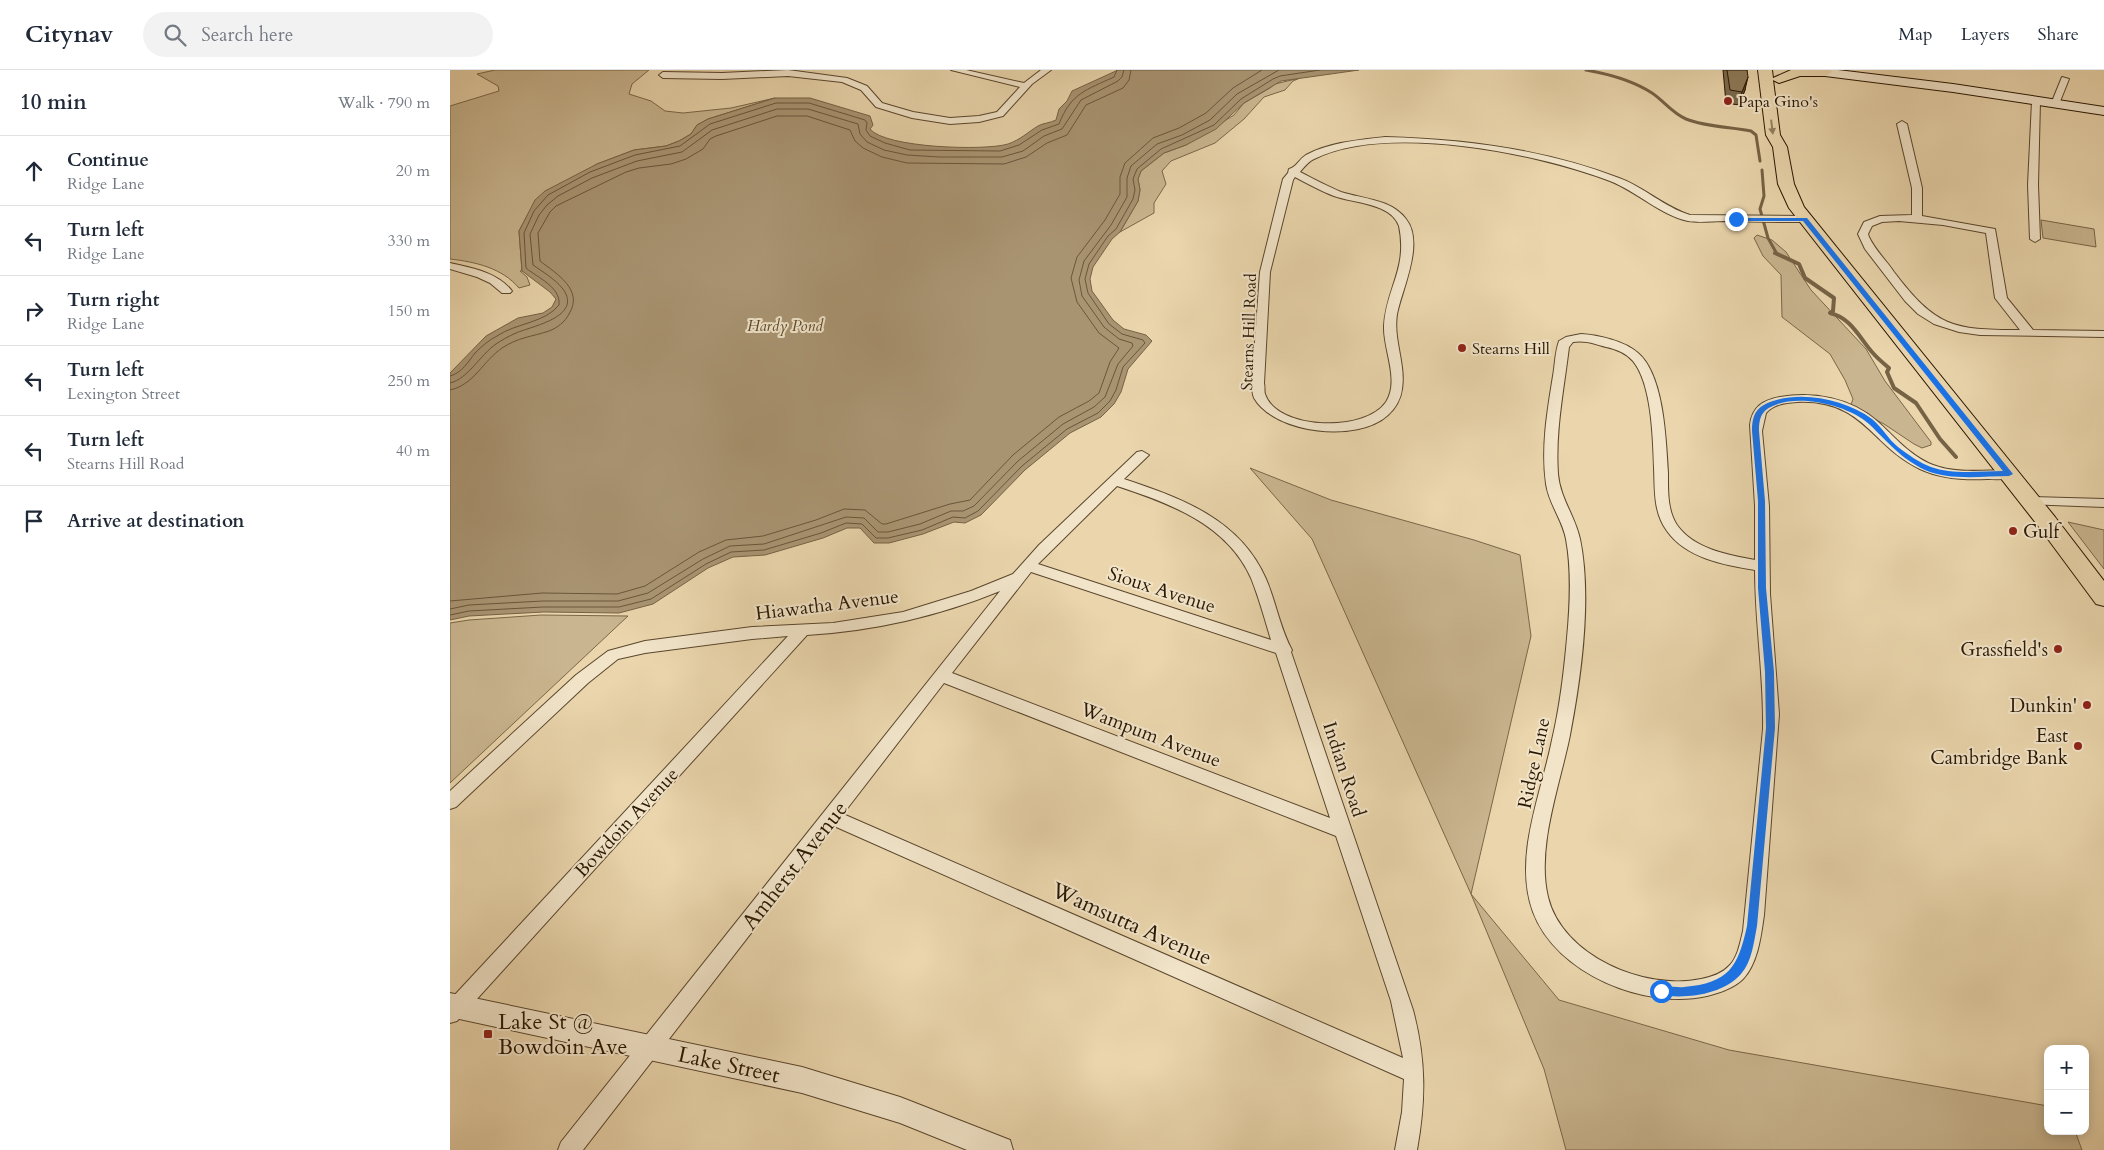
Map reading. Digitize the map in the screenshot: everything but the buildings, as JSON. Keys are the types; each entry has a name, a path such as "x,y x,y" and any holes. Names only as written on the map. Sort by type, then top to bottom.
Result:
{"main road":[{"path":"1765,70 1773,136 1780,147 1786,184 1790,196 1805,220 2009,474 2104,598"},
{"path":"1809,70 1953,88 2104,112"},
{"path":"1844,70 1933,83 1953,88"},
{"path":"1780,147 1784,137 1778,74 1824,72"}],"street":[{"path":"955,70 1026,86"},
{"path":"663,75 722,76 788,73 844,80 864,88 879,105 912,116 950,122 980,120 1000,114 1026,86 1047,70"},
{"path":"2055,104 2065,79"},
{"path":"2035,239 2033,185 2036,101"},
{"path":"1902,124 1917,188 1917,218"},
{"path":"1292,171 1299,163 1318,153 1335,146 1357,142 1414,140 1477,146 1541,158 1596,172 1645,194 1672,213 1688,218 1805,220"},
{"name":"Stearns Hill Road","path":"1292,171 1336,194 1384,206 1396,213 1403,222 1407,239 1407,265 1394,305 1390,327 1397,380 1393,401 1372,421 1356,426 1306,426 1283,420 1268,409 1260,396 1259,375 1266,272 1288,179 1292,171"},
{"path":"2029,333 2001,298 1991,231 1917,218 1892,218 1871,222 1864,228 1863,234 1869,246 1923,313 1936,321 1967,331 2029,333 2104,334"},
{"path":"450,266 488,277 500,284 506,291"},
{"name":"Ridge Lane","path":"1762,566 1716,556 1682,538 1672,527 1662,503 1660,442 1657,416 1643,367 1638,359 1629,351 1596,340 1582,338 1565,341 1551,445 1551,460 1555,494 1570,525 1576,564 1575,637 1562,736 1537,842 1534,864 1536,888 1544,916 1560,939 1580,958 1633,984 1661,991 1682,992 1701,990 1723,982 1738,970 1747,952 1756,901 1771,728 1770,672 1763,612 1762,501 1755,420 1763,407 1773,402 1801,398 1818,400 1854,412 1870,421 1895,448 1928,468 1947,473 2009,474"},
{"name":"Hiawatha Avenue","path":"450,802 589,673 612,655 646,647 743,634 802,631 902,617 961,600 1023,572 1142,455"},
{"name":"Indian Road","path":"1115,480 1187,506 1212,520 1233,540 1247,557 1258,578 1284,650 1401,1000 1409,1032 1414,1072 1412,1121 1406,1150"},
{"path":"2031,502 2104,503"},
{"name":"Sioux Avenue","path":"1023,572 1284,650"},
{"name":"Amherst Avenue","path":"569,1150 1023,572"},
{"name":"Bowdoin Avenue","path":"452,1009 802,631"},
{"name":"Wampum Avenue","path":"942,676 1344,831"},
{"name":"Wamsutta Avenue","path":"832,817 1414,1072"},
{"name":"Lake Street","path":"452,1009 651,1047 802,1080 900,1110 1000,1150"}],"shaded area":[{"path":"495,70 649,70 632,84 629,94 651,101 665,111 683,113 731,108 775,98 708,119 697,125 691,134 666,146 634,150 597,164 528,214 519,231 522,271 520,271 527,277 530,285 519,288 505,275 488,267 450,259 450,106 499,91 498,86 477,74"},
{"path":"1300,78 1293,81 1285,90 1264,97 1244,119 1215,143 1171,161 1162,171 1166,184 1154,203 1154,213 1120,232 1138,201 1140,190 1138,179 1141,171 1164,153 1186,145 1234,115 1244,103 1275,84"},
{"path":"2041,220 2094,229 2096,247 2043,238"},
{"path":"1757,235 1772,240 1786,252 1811,290 1866,349 1885,381 1931,442 1931,445 1922,448 1884,424 1850,407 1853,399 1845,380 1830,354 1782,317 1781,275 1763,256 1754,238"},
{"path":"1250,468 1331,500 1474,540 1520,555 1531,636 1471,894 1312,539"},
{"path":"2068,522 2104,530 2104,569"},
{"path":"541,615 628,616 450,783 450,623"},
{"path":"1471,894 1559,1000 1729,1050 2044,1105 2044,1135 2076,1135 2082,1150 1566,1150 1544,1069"}],"water":[{"name":"Hardy Pond","path":"1118,70 1359,70 1281,81 1244,103 1216,129 1186,145 1164,153 1141,171 1138,179 1140,190 1138,201 1120,232 1112,239 1093,267 1090,279 1092,291 1113,320 1124,329 1146,335 1152,341 1128,369 1121,392 1114,404 1101,417 1070,433 1025,470 981,515 965,523 954,522 923,534 889,543 874,543 860,528 847,528 823,538 765,555 733,557 708,568 653,604 619,613 544,612 469,616 450,620 450,373 486,336 518,318 543,313 552,307 556,299 550,292 522,271 519,231 535,200 545,191 597,164 634,150 666,146 679,141 691,134 697,125 708,119 775,98 810,98 870,116 873,125 870,129 879,135 914,144 979,147 1008,144 1040,125 1056,120 1059,109 1067,101 1072,91"}],"waterway":[{"path":"1586,70 1636,84 1652,93 1676,114 1694,122 1751,131 1756,135 1760,161"},
{"path":"1762,170 1764,196 1760,209 1768,238 1777,254"},
{"path":"1777,254 1799,264 1805,278 1834,298 1833,311 1830,313 1844,319 1874,354 1889,368 1887,372 1894,388 1916,403 1940,439 1956,457"}],"place":[{"name":"Papa Gino's","path":"1728,101"},
{"name":"Stearns Hill","path":"1462,348"},
{"name":"Gulf","path":"2013,531"},
{"name":"Grassfield's","path":"2058,649"},
{"name":"Dunkin'","path":"2087,705"},
{"name":"East Cambridge Bank","path":"2078,746"},
{"name":"Lake St @ Bowdoin Ave","path":"488,1034"}],"route":[{"path":"1661,991 1682,992 1701,990 1723,982 1738,970 1747,952 1752,926 1756,901 1771,728 1770,672 1762,588 1762,501 1755,420 1758,413 1763,407 1786,399 1801,398 1837,404 1870,421 1895,448 1928,468 1947,473 2009,474 1805,220 1736,219"}]}
